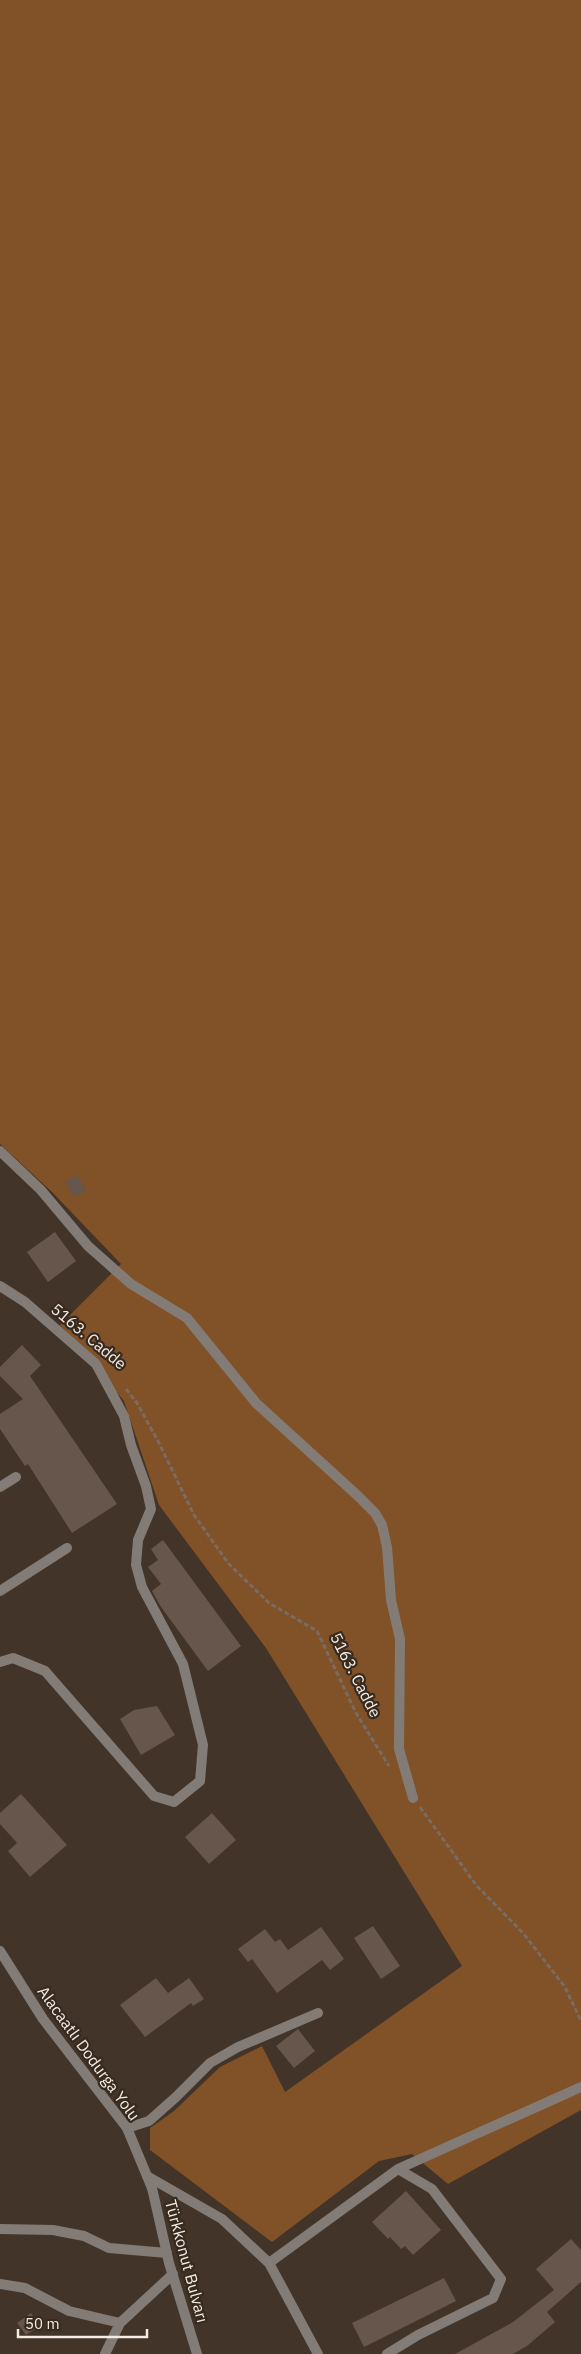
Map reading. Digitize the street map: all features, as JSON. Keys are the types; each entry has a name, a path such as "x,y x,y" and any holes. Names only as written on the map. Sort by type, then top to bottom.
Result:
{"street":[{"path":"0,1151 40,1189 88,1246 131,1284 187,1318 256,1403 375,1513 382,1525 388,1547 391,1600 400,1639 399,1749 413,1798"},
{"name":"5163. Cadde","path":"0,1286 25,1302 96,1364 124,1416 131,1445 146,1486 151,1510 138,1540 136,1565 142,1587 183,1664 203,1745 200,1781 174,1802 154,1796 44,1671 13,1658 0,1662"},
{"path":"0,1488 16,1477"},
{"path":"0,1591 67,1548"},
{"name":"Alacaatlı Dodurga Yolu","path":"0,1951 43,2019 127,2128 147,2176"},
{"path":"127,2128 148,2121 176,2097 210,2063 238,2047 318,2013"},
{"path":"269,2263 398,2169 581,2088"},
{"path":"387,2354 418,2335 493,2298 501,2279 432,2189 398,2169"},
{"path":"147,2176 222,2219 269,2263 318,2354"},
{"name":"Türkkonut Bulvarı","path":"147,2176 152,2188 167,2253 196,2354"},
{"path":"0,2229 53,2230 84,2236 109,2248 167,2253"},
{"path":"105,2354 120,2323 173,2274"},
{"path":"0,2284 25,2288 69,2311 120,2323"}],"path":[{"name":"5163. Cadde","path":"121,1383 137,1403 194,1515 228,1563 269,1604 317,1631 356,1713 392,1769"},
{"path":"413,1798 476,1885 523,1933 565,1987 581,2021"}],"shaded area":[{"path":"0,0 581,0 581,2110 448,2184 412,2154 379,2161 272,2242 150,2150 150,2128 174,2111 220,2067 262,2046 285,2092 462,1966 266,1648 159,1505 124,1401 60,1325 121,1264 52,1192 0,1144"}],"building":[{"path":"77,1175 86,1190 74,1197 65,1182"},
{"path":"55,1232 76,1261 48,1282 27,1252"},
{"path":"22,1345 41,1365 30,1376 117,1504 72,1533 28,1464 25,1466 0,1429 0,1414 23,1399 0,1376 0,1367"},
{"path":"163,1540 241,1646 208,1671 161,1607 152,1591 161,1584 148,1567 158,1560 151,1549"},
{"path":"157,1706 175,1735 141,1755 120,1719 134,1710"},
{"path":"21,1794 67,1845 30,1877 8,1851 17,1843 0,1824 0,1813"},
{"path":"212,1813 236,1840 209,1864 185,1837"},
{"path":"373,1926 400,1966 381,1979 354,1938"},
{"path":"321,1927 344,1959 330,1970 322,1960 277,1993 252,1959 248,1962 238,1949 265,1929 275,1942 280,1939 288,1950"},
{"path":"156,1978 168,1993 189,1978 204,1999 193,2006 191,2003 145,2037 120,2005"},
{"path":"298,2029 315,2051 294,2068 276,2046"},
{"path":"406,2191 441,2230 413,2255 405,2246 401,2249 390,2237 388,2239 372,2222"},
{"path":"571,2239 581,2250 581,2282 547,2312 555,2322 527,2346 513,2354 455,2354 513,2322 554,2290 536,2269"},
{"path":"444,2278 456,2301 364,2347 352,2323"},
{"path":"31,2313 40,2326 26,2335 17,2323"}]}
